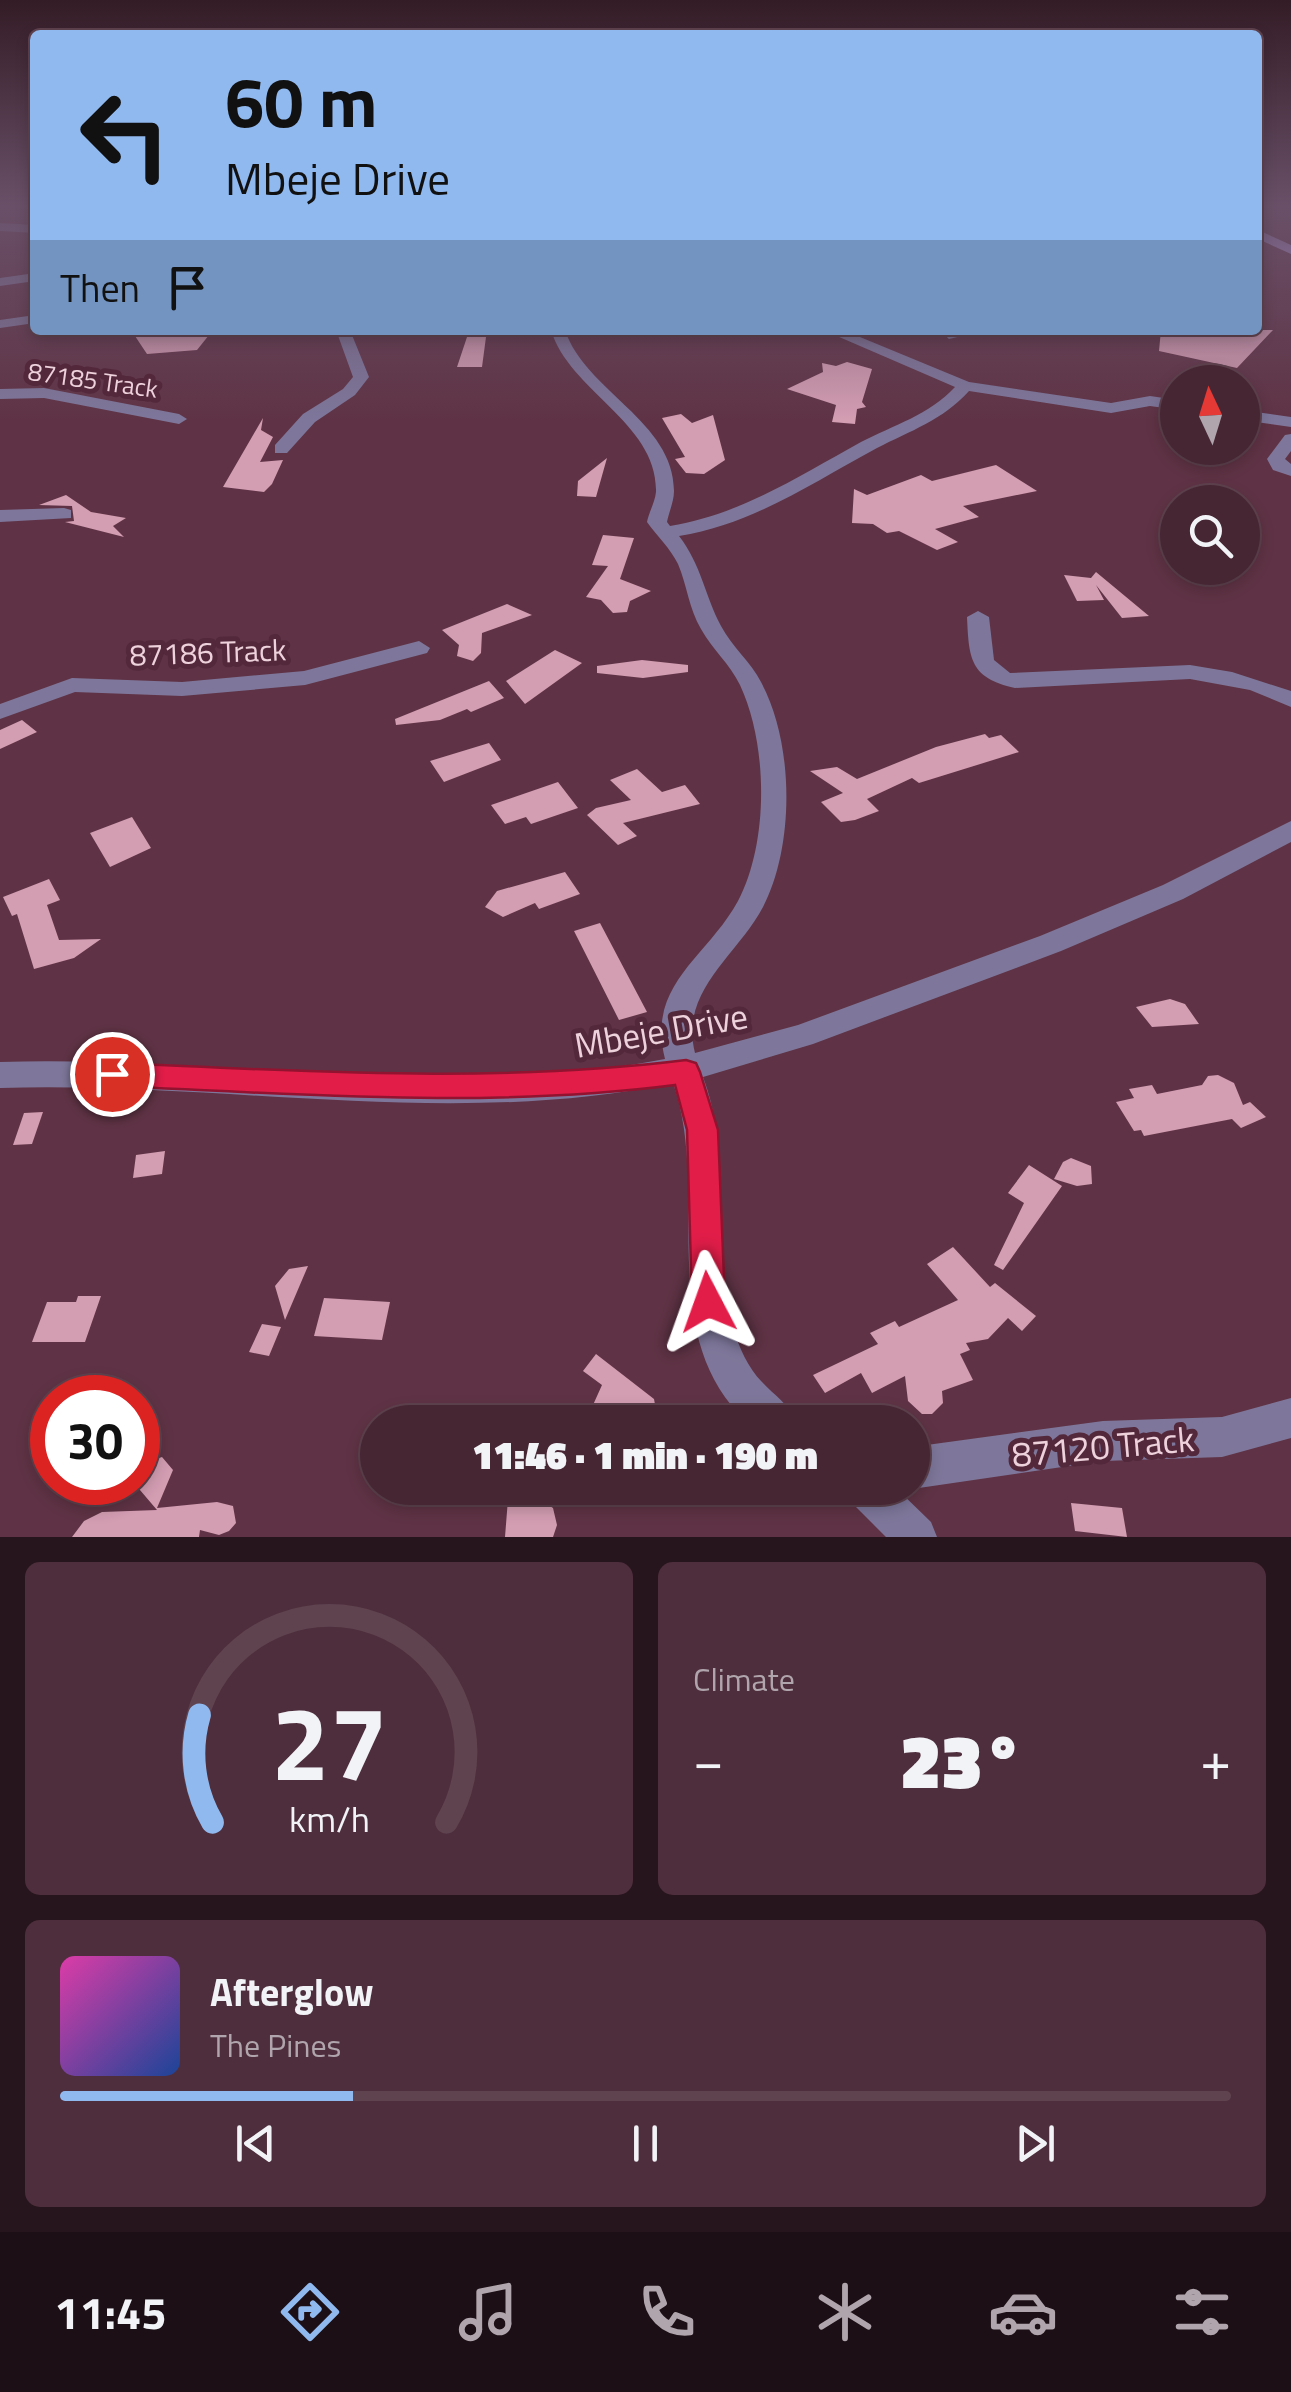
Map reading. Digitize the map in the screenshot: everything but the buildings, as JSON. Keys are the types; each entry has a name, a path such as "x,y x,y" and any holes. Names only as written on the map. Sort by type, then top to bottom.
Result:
{"street":[{"path":"0,282 30,278"},
{"name":"87185 Track","path":"0,324 30,320"},
{"path":"281,448 308,418 349,392 360,377 346,335"},
{"path":"559,335 564,351 624,411 660,469 665,490 657,522 687,564 712,631 754,689 770,798 769,849 752,904 684,998 676,1016 678,1052 702,1130 708,1302 730,1378 753,1405"},
{"path":"841,335 940,379 965,386 1111,408 1160,403"},
{"path":"664,533 718,523 763,507 871,444 936,416 965,386"},
{"name":"87185 Track","path":"0,394 44,393 179,420"},
{"path":"1260,418 1291,422"},
{"path":"1291,439 1276,459 1279,466 1291,471"},
{"path":"0,516 64,514"},
{"path":"978,617 982,663 995,677 1025,680 1178,670 1247,680 1291,700"},
{"name":"87186 Track","path":"0,712 72,685 170,689 305,678 420,648"},
{"name":"Mbeje Drive","path":"0,1075 143,1074 474,1089 588,1084 686,1072 775,1048 1037,949 1184,890 1291,830"},
{"name":"87120 Track","path":"930,1465 1103,1441 1222,1437 1291,1418"},
{"path":"884,1505 916,1537"}],"route":[{"path":"112,1074 458,1089 588,1084 686,1072 702,1130 708,1302"}]}
